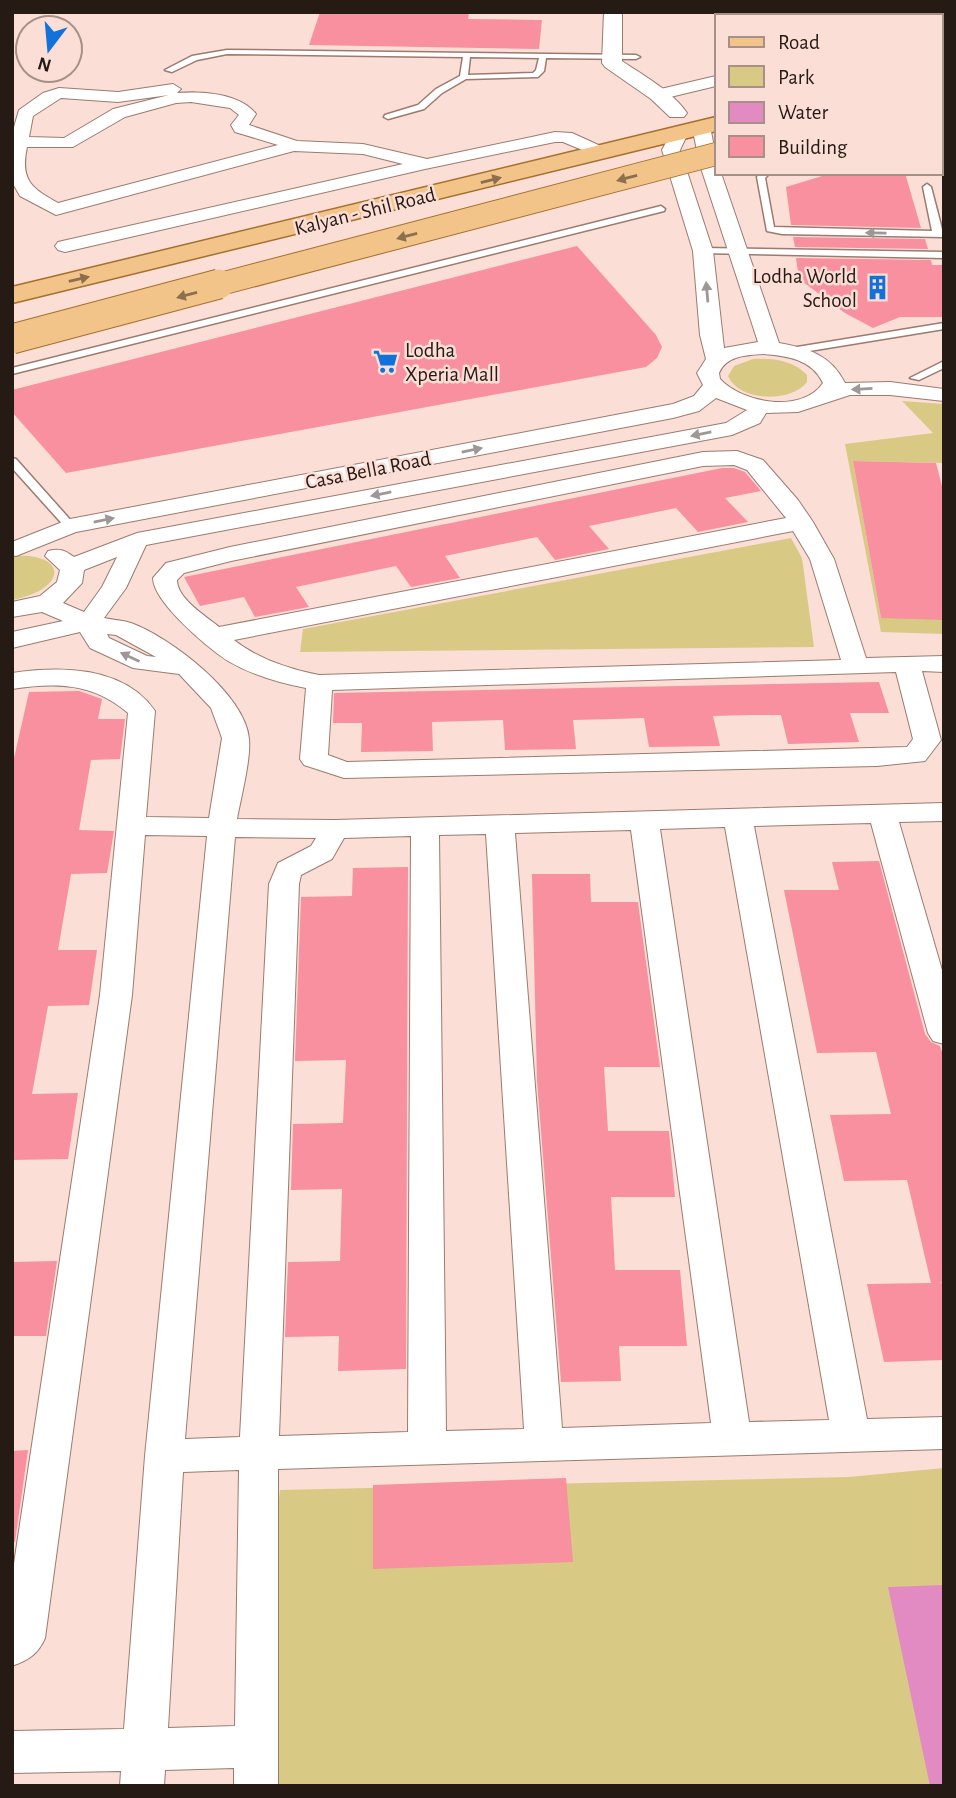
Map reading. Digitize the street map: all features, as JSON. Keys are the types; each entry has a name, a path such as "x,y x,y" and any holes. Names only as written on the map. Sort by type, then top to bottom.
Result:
{"main road":[{"name":"Kalyan - Shil Road","path":"12,295 325,221 599,152 693,124"},
{"path":"12,339 714,161"}],"street":[{"path":"613,12 612,63 633,66 659,95 693,124 714,161"},
{"path":"633,66 636,34"},
{"path":"659,95 715,81"},
{"path":"93,239 62,214 26,192 14,167 25,114 49,97 74,93 118,97 173,89"},
{"path":"19,142 67,143 119,113 175,98 191,97 235,104 248,114 240,125 241,128 277,138 293,146"},
{"path":"693,124 671,150 703,251 710,335 716,359"},
{"path":"65,246 555,137 566,137 599,152"},
{"path":"62,214 293,146 367,149 427,164"},
{"path":"314,189 298,170 367,149"},
{"path":"62,214 262,173"},
{"path":"718,175 737,252 781,350"},
{"path":"210,194 228,208"},
{"path":"944,385 823,364 781,350 733,353 716,359 708,376 713,386 732,398 760,406 802,404 828,392 870,388 910,389 944,395"},
{"path":"823,364 832,373 834,383 828,392"},
{"name":"Casa Bella Road","path":"14,549 70,526 696,406 707,397 713,386"},
{"name":"Casa Bella Road","path":"14,549 51,552 64,559 71,567 137,540 732,428 752,418 760,406"},
{"path":"856,667 822,559 801,522 790,505 755,465 737,458 703,459 230,554 174,568 165,578 165,586 183,610 237,655 284,676 319,683 856,667 907,663 944,664"},
{"path":"214,636 801,522"},
{"path":"12,640 88,623 114,588 137,540"},
{"path":"12,610 45,604 66,589 71,582 71,567"},
{"path":"45,604 88,623 99,643 142,663 186,667 223,705 236,738 222,825 164,1455 144,1767"},
{"path":"319,683 314,759 344,770 877,758 915,755 927,740 907,663"},
{"path":"12,681 33,677 90,678 123,693 142,711 116,995 24,1638 12,1647"},
{"path":"132,827 222,825 334,829 944,812"},
{"path":"883,815 944,1033"},
{"path":"737,818 851,1436"},
{"path":"644,820 732,1439"},
{"path":"500,824 544,1444"},
{"path":"425,826 428,1447"},
{"path":"12,1752 144,1767 256,1766 259,1455 284,884 288,870 322,852 334,829"},
{"path":"164,1455 259,1455 428,1447 944,1433"}],"lane":[{"path":"169,70 195,58 228,52 612,57"},
{"path":"464,77 467,55"},
{"path":"388,117 421,107 439,91 464,77 535,75 540,71 543,56"},
{"path":"764,175 761,177 770,229 782,231 940,234 927,187"},
{"path":"12,371 661,209"},
{"path":"703,251 944,255"},
{"path":"781,350 944,326"},
{"path":"915,378 944,364"},
{"path":"12,461 70,526"}],"green space":[{"path":"753,359 789,363 807,375 807,382 789,394 778,396 766,397 743,391 734,385 728,376 734,366"},
{"path":"902,401 944,404 944,463 853,461 881,618 944,614 944,634 881,632 845,444 933,433"},
{"path":"791,538 802,558 814,647 300,652 303,629"},
{"path":"12,556 31,556 44,560 52,566 54,573 51,581 30,595 12,600"},
{"path":"944,1468 944,1786 255,1786 250,1750 280,1490 849,1477"}],"water":[{"path":"944,1585 944,1786 930,1786 888,1587"}],"building":[{"path":"320,12 469,12 468,19 542,20 539,49 309,45"},
{"path":"825,175 906,175 921,228 791,225 786,187"},
{"path":"793,237 925,239 928,249 795,247"},
{"name":"Lodha Xperia Mall","path":"577,246 656,335 662,347 657,358 646,367 66,473 12,412 12,390"},
{"name":"Lodha World School","path":"796,258 931,260 932,265 944,265 944,317 900,317 873,328 845,313 799,279"},
{"path":"853,461 936,463 944,494 944,620 881,618"},
{"path":"722,468 745,472 761,491 725,498 748,522 698,532 676,508 589,526 609,549 555,560 537,537 445,556 460,578 411,587 396,566 296,587 309,607 255,617 244,597 200,606 184,577"},
{"path":"879,682 889,713 850,713 859,742 788,744 781,715 751,715 713,716 720,746 649,747 644,718 573,720 576,749 505,750 503,720 432,722 433,751 361,752 362,723 333,723 334,693"},
{"path":"79,691 102,699 98,719 125,719 120,759 91,760 79,830 114,831 107,873 71,874 58,950 97,950 89,1005 48,1006 32,1094 78,1093 68,1159 12,1160 12,767 29,692"},
{"path":"879,861 925,1034 931,1042 940,1046 944,1059 944,1282 939,1283 944,1283 944,1360 884,1362 867,1284 931,1283 907,1180 844,1181 830,1115 891,1114 876,1052 817,1053 784,890 839,890 832,862"},
{"path":"408,867 406,1369 338,1371 339,1336 285,1337 288,1262 340,1261 342,1189 291,1190 293,1124 343,1123 346,1060 295,1061 301,897 352,896 353,868"},
{"path":"532,874 590,874 591,902 638,902 660,1067 604,1067 608,1131 669,1131 675,1197 611,1197 615,1270 680,1270 687,1346 619,1346 621,1381 561,1382 537,1081"},
{"path":"57,1261 46,1336 12,1336 12,1262"},
{"path":"28,1450 15,1542 12,1542 12,1451"},
{"path":"566,1478 573,1562 373,1569 373,1485"}],"place":[{"name":"Lodha World School","path":"877,288"},
{"name":"Lodha Xperia Mall","path":"385,362"}]}
